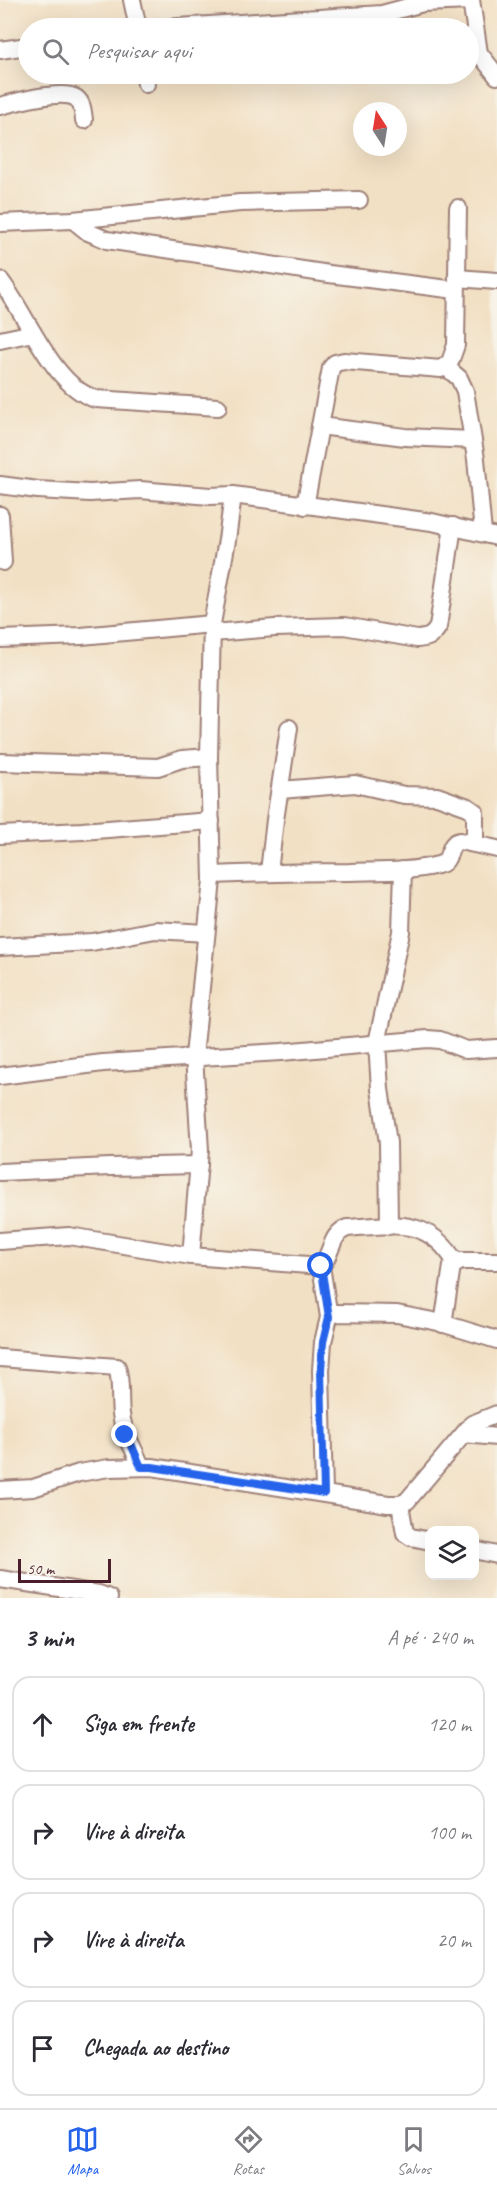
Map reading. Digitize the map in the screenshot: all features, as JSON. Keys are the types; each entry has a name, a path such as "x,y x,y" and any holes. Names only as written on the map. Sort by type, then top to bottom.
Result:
{"street":[{"path":"132,0 136,18"},
{"path":"319,18 382,14 423,3 471,0 474,18"},
{"path":"0,50 18,47"},
{"path":"479,54 497,76"},
{"path":"0,106 34,97 66,95 76,98 82,106 84,120"},
{"path":"0,223 73,220 240,203 359,200"},
{"path":"305,506 332,368 335,363 344,361 441,369 450,362 456,345 458,208"},
{"path":"73,220 88,232 107,240 340,276 456,284 497,281"},
{"path":"0,280 11,294 53,364 84,395 96,399 218,407"},
{"path":"0,340 33,333"},
{"path":"0,485 90,493 140,490 210,496 233,495 305,506 375,513 453,526 490,535 465,391 459,378 446,367"},
{"path":"320,426 405,437 472,440"},
{"path":"191,1256 199,1165 199,1113 194,1056 212,875 208,757 212,628 233,495"},
{"path":"0,515 3,562"},
{"path":"0,639 212,628 344,626 417,639 428,638 438,627 453,526"},
{"path":"269,872 289,728"},
{"path":"0,762 158,767 182,759 208,757"},
{"path":"280,790 355,784 404,795 437,796 468,807 475,812 475,844"},
{"path":"0,835 211,821"},
{"path":"212,875 403,870 441,865 446,861 455,842 497,849"},
{"path":"389,1226 387,1143 377,1043 401,932 403,870"},
{"path":"0,947 92,942 155,930 206,933"},
{"path":"0,1077 103,1063 281,1052 428,1039 441,1040 466,1050 497,1048"},
{"path":"0,1172 199,1165"},
{"path":"324,1493 321,1370 323,1342 329,1317 321,1266 327,1259 332,1242 340,1230 346,1228 414,1227 435,1237 448,1250 456,1263"},
{"path":"0,1241 69,1236 191,1256 321,1266"},
{"path":"443,1324 452,1266 461,1261 497,1261"},
{"path":"329,1317 336,1313 397,1314 443,1324 497,1340"},
{"path":"0,1358 117,1367 125,1435 141,1467"},
{"path":"0,1490 33,1488 91,1470 152,1467 400,1504 413,1495 472,1424 497,1414"},
{"path":"464,1434 497,1437"},
{"path":"400,1504 405,1533 411,1537 425,1539"},
{"path":"479,1551 497,1555"},
{"path":"0,1579 99,1594 109,1598"}],"route":[{"path":"125,1435 141,1467 324,1493 321,1370 323,1342 329,1317 321,1266"}]}
